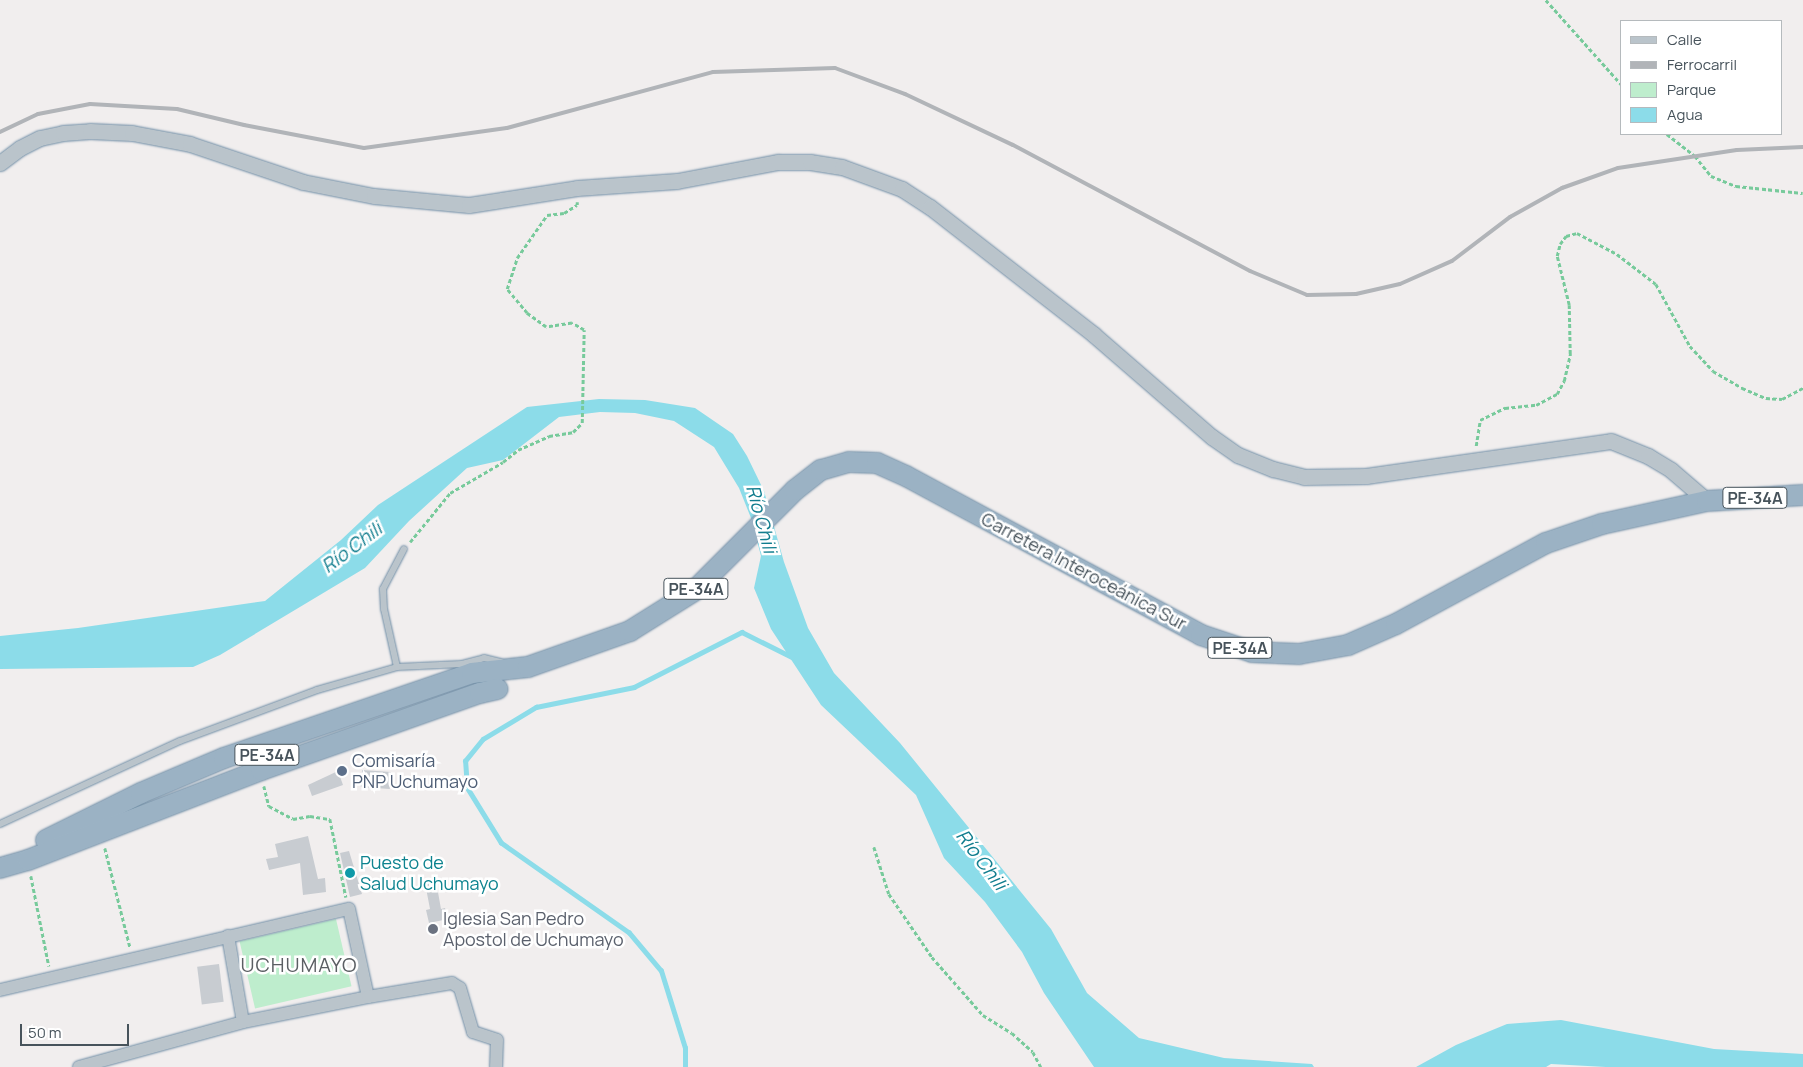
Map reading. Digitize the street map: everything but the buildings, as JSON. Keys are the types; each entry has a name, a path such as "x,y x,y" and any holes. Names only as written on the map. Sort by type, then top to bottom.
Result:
{"highway":[{"name":"Carretera Interoceánica Sur","path":"0,868 28,860 270,767 480,693 493,681 630,631 694,591 795,490 821,470 849,462 877,464 937,491 1201,635 1252,652 1299,654 1348,645 1388,627 1546,543 1602,524 1707,501 1803,495"},
{"path":"0,858 46,840 141,793 224,758 472,673 493,681 471,706 186,809 101,832"}],"street":[{"path":"0,163 20,148 40,138 63,133 90,131 132,133 190,144 303,182 374,196 469,205 578,188 677,181 778,162 810,162 842,167 902,189 930,207 1093,334 1184,415 1238,455 1273,469 1304,477 1337,478 1366,476 1474,462 1598,441 1611,441 1641,453 1671,470 1707,501"},
{"path":"0,990 349,909 368,997"},
{"path":"228,936 243,1022"},
{"path":"79,1067 243,1022 368,997 452,983 460,988 473,1032 497,1040 496,1067"}],"lane":[{"path":"397,667 384,609 384,589 404,549"},
{"path":"0,824 180,741 317,690 397,667 462,664 484,658 528,667"}],"path":[{"path":"1546,0 1620,83"},
{"path":"1668,135 1695,156 1711,176 1736,186 1803,193"},
{"path":"404,549 450,493 503,462 518,450 549,436 573,432 582,423 584,330 572,323 546,327 527,313 507,289 517,258 547,215 564,213 577,205 578,188"},
{"path":"1474,462 1480,420 1504,408 1536,405 1556,394 1564,381 1570,354 1569,305 1557,256 1560,244 1566,236 1577,234 1594,242 1640,270 1656,284 1690,346 1713,371 1742,388 1766,398 1782,399 1803,388"},
{"path":"263,782 269,806 293,819 310,816 330,820 349,909"},
{"path":"101,832 133,958"},
{"path":"874,846 889,894 932,957 983,1015 1012,1033 1033,1052 1040,1067"},
{"path":"28,860 51,978"}],"green space":[{"path":"336,919 352,986 255,1009 240,941"}],"water":[{"name":"Río Chili","path":"599,399 645,400 695,408 733,434 747,456 764,491 784,562 808,628 834,673 900,743 1051,929 1087,993 1139,1038 1224,1058 1312,1064 1314,1067 1094,1067 1044,993 1022,952 985,902 944,858 916,795 821,705 771,629 754,588 761,556 751,518 739,488 714,447 674,421 635,413 600,412 559,417 503,460 467,468 409,521 365,568 220,655 193,667 0,669 0,636 78,628 265,601 341,540 378,505 527,407"},
{"path":"1561,1020 1714,1049 1803,1054 1803,1067 1606,1067 1551,1064 1546,1067 1416,1067 1456,1045 1507,1024"}],"waterway":[{"path":"685,1067 685,1048 661,971 629,933 501,843 467,788 465,761 483,739 536,707 634,687 742,632 792,657"}],"railway":[{"path":"0,132 38,114 90,104 177,109 244,125 364,148 507,128 713,72 835,68 905,94 1013,145 1250,271 1307,295 1356,294 1400,284 1452,261 1510,217 1562,188 1618,168 1737,150 1803,147"}],"place":[{"name":"Comisaría PNP Uchumayo","path":"342,771"},
{"name":"Puesto de Salud Uchumayo","path":"350,873"},
{"name":"Iglesia San Pedro Apostol de Uchumayo","path":"433,929"}],"district":[{"name":"UCHUMAYO","path":"299,964"}]}
